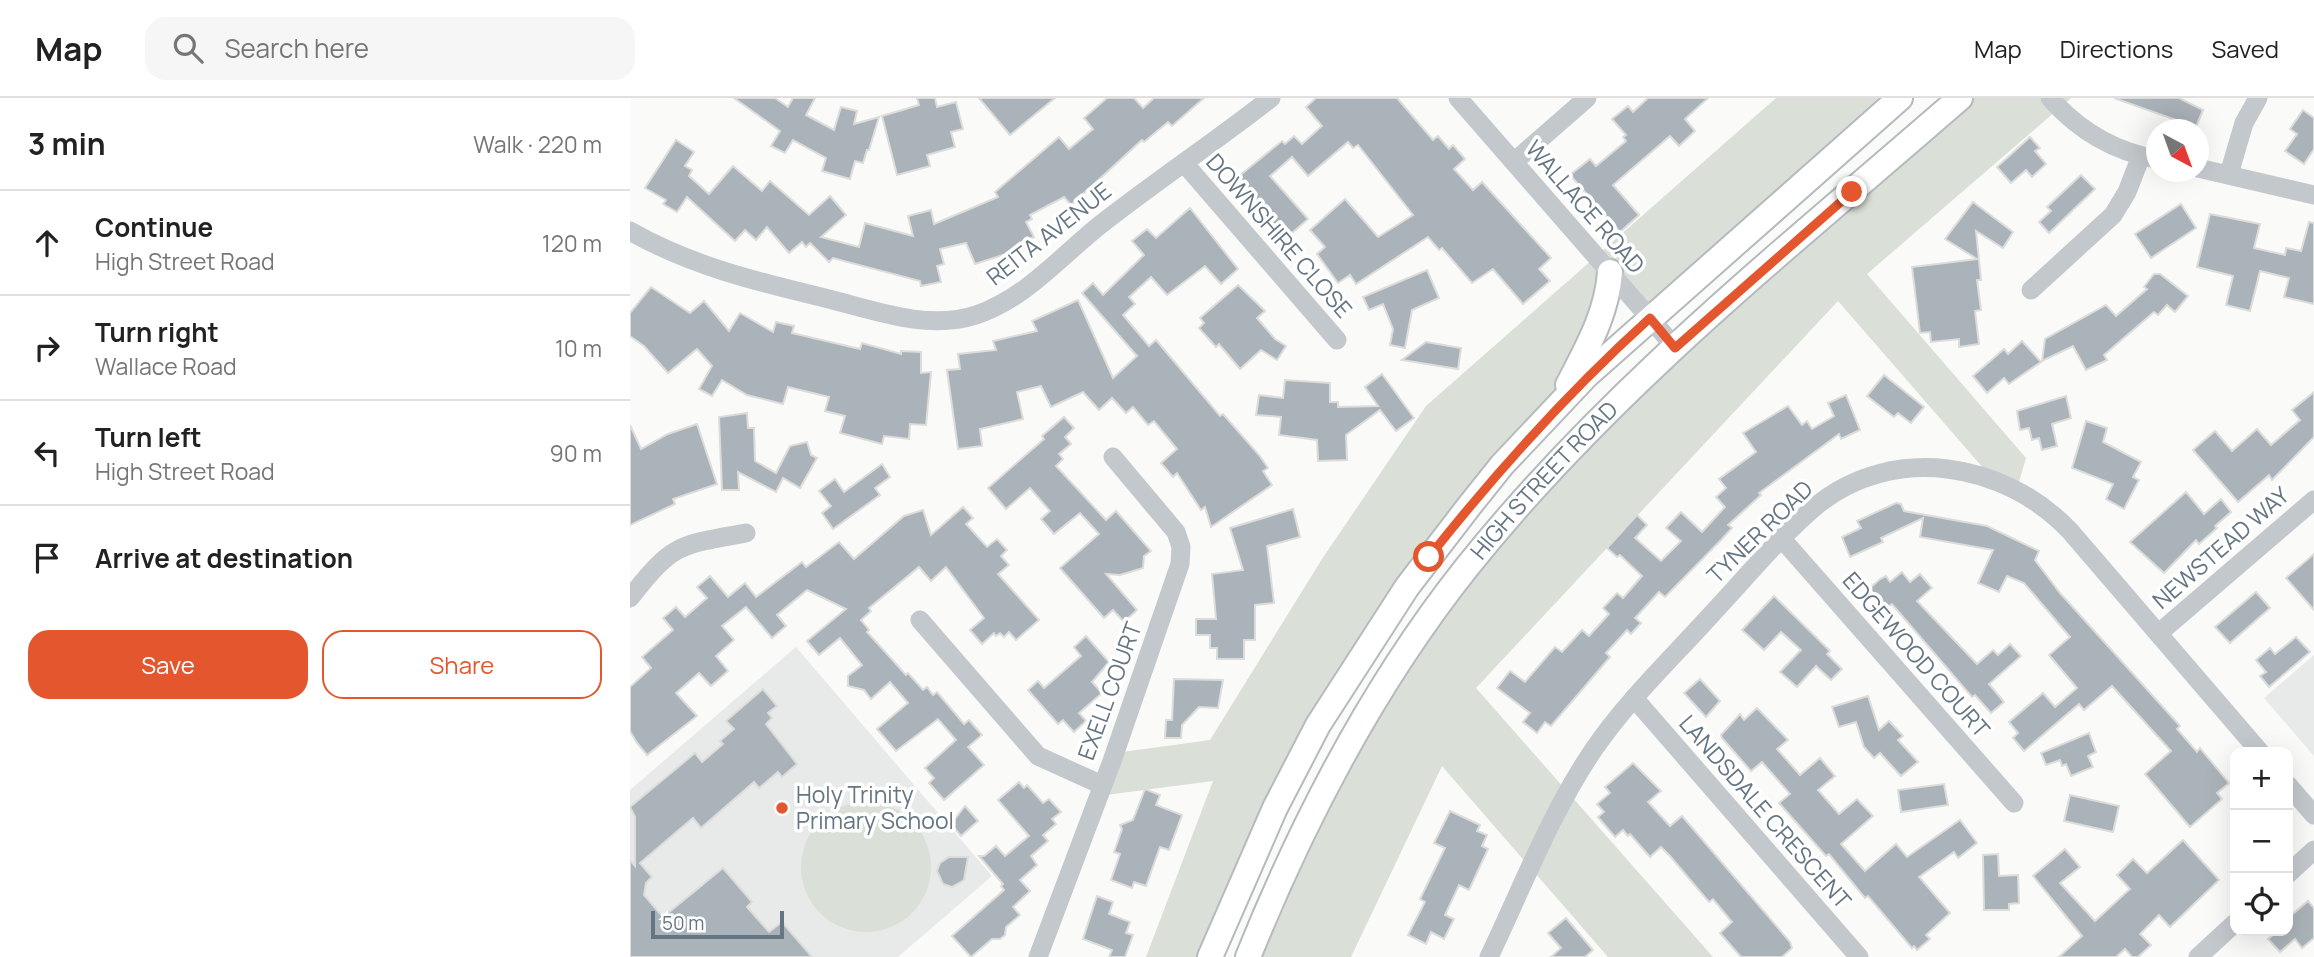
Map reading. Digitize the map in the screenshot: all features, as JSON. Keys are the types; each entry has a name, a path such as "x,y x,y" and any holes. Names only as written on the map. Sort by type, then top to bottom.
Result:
{"main road":[{"name":"HIGH STREET ROAD","path":"1210,957 1275,808 1318,725 1356,664 1437,547 1502,465 1558,404 1650,318 1900,98"},
{"name":"HIGH STREET ROAD","path":"1248,957 1282,874 1312,812 1371,706 1426,622 1474,559 1545,477 1623,395 1960,98"},
{"path":"1558,404 1602,316 1608,297 1609,272"}],"street":[{"name":"REITA AVENUE","path":"630,231 696,262 752,280 897,316 958,320 1015,296 1099,226 1271,98"},
{"name":"WALLACE ROAD","path":"1458,98 1675,348"},
{"path":"1514,162 1587,98"},
{"path":"2050,98 2094,137 2146,157"},
{"path":"2229,174 2244,123 2258,98"},
{"name":"DOWNSHIRE CLOSE","path":"1184,163 1337,340"},
{"path":"2031,290 2113,215 2146,163"},
{"path":"2209,170 2314,195"},
{"name":"EXELL COURT","path":"1038,957 1175,581 1181,556 1180,540 1171,524 1113,457"},
{"name":"TYNER ROAD","path":"1489,957 1575,780 1594,749 1634,698 1817,505 1838,491 1871,477 1926,468 1984,475 2031,496 2057,517 2256,747"},
{"name":"NEWSTEAD WAY","path":"2159,633 2314,500"},
{"path":"630,598 656,565 677,548 746,533"},
{"name":"EDGEWOOD COURT","path":"1782,539 2014,803"},
{"path":"920,620 1038,756 1102,785"},
{"name":"LANDSDALE CRESCENT","path":"1634,698 1859,957"},
{"path":"2293,791 2314,815"},
{"path":"2289,873 2314,850"},
{"path":"2198,957 2230,928"}],"shaded area":[{"path":"1776,98 1900,98 1650,318 1610,273 1558,404 1356,664 1210,957 1146,957 1213,781 1098,796 1115,753 1210,740 1322,559 1426,406"},
{"path":"1960,98 2071,98 1867,274 2026,458 2017,489 1991,477 1838,301 1476,688 1713,957 1608,957 1442,766 1351,957 1248,957 1313,812 1504,523"},
{"name":"Holy Trinity Primary School","path":"796,647 992,876 898,957 630,957 630,790"},
{"path":"2314,655 2314,756 2264,698"},
{"path":"866,802 891,807 912,821 926,842 931,867 926,892 912,913 891,927 866,932 841,927 820,913 806,892 801,867 806,842 820,821 841,807"}],"building":[{"path":"734,98 775,98 788,107 793,98 815,98 806,115 834,130 841,107 857,111 854,124 879,117 863,163 855,161 850,179 822,171 826,158 793,140 785,153 771,146 780,131"},
{"path":"917,98 935,98 937,107 956,102 963,129 951,132 955,147 927,155 930,166 897,175 882,116 919,105"},
{"path":"979,98 1055,98 1010,135"},
{"path":"1107,98 1134,98 1143,108 1154,98 1204,98 1172,126 1168,122 1144,142 1142,140 1071,205 1064,197 1030,215 1032,219 1026,222 1034,237 1016,246 1018,250 975,264 966,243 940,249 944,264 937,266 941,282 921,286 920,281 833,258 829,262 810,243 806,247 802,242 789,253 767,227 756,240 745,230 735,241 687,197 677,212 663,204 666,200 645,188 676,140 694,152 685,166 692,170 689,176 709,194 733,166 762,191 770,181 809,215 830,196 846,215 821,237 859,247 865,223 913,236 908,216 931,210 934,224 998,197 995,192 1059,137 1069,149 1093,129 1084,118"},
{"path":"1316,98 1397,98 1433,140 1438,136 1449,149 1453,145 1465,159 1454,169 1473,190 1482,182 1551,258 1539,269 1550,281 1523,304 1493,269 1472,283 1442,248 1439,250 1428,237 1356,284 1350,275 1338,283 1317,254 1325,247 1310,230 1345,199 1378,237 1413,215 1358,145 1353,148 1348,142 1308,176 1292,157 1270,176 1308,219 1284,240 1233,181 1282,141 1285,144 1294,136 1302,144 1322,126 1306,107"},
{"path":"1648,98 1708,98 1685,119 1695,131 1679,146 1670,136 1613,185 1639,215 1620,232 1570,175 1590,159 1596,166 1626,141 1623,137 1626,135 1612,119 1628,106 1633,112"},
{"path":"2114,98 2179,98 2203,110 2199,119 2173,119"},
{"path":"2303,110 2314,118 2314,149 2304,164 2285,151 2297,134 2290,129"},
{"path":"2030,137 2040,148 2035,151 2046,164 2032,177 2026,170 2011,183 1997,167"},
{"path":"2081,175 2095,189 2049,233 2039,222 2051,211 2047,207"},
{"path":"1973,202 2013,232 2003,248 1976,231 1981,280 1977,280 1981,310 1975,311 1979,344 1959,347 1959,339 1931,342 1930,332 1920,333 1912,267 1977,259 1945,239"},
{"path":"2181,204 2196,228 2151,258 2135,234"},
{"path":"1190,208 1238,269 1221,284 1205,266 1167,295 1151,277 1129,297 1135,304 1123,315 1149,346 1156,340 1220,416 1223,414 1259,455 1268,468 1263,471 1272,485 1211,527 1205,507 1201,510 1177,473 1173,477 1161,463 1177,449 1154,421 1148,425 1133,407 1126,413 1112,398 1099,410 1083,392 1051,407 1041,386 1017,392 1023,419 980,429 982,446 958,449 947,370 960,369 958,354 996,350 993,341 1037,331 1032,321 1078,300 1113,378 1137,356 1082,293 1093,283 1103,295 1144,255 1132,241 1147,229 1156,238"},
{"path":"2210,214 2260,224 2254,248 2285,255 2286,248 2301,251 2309,222 2314,223 2314,304 2284,297 2289,278 2260,271 2250,311 2226,305 2233,276 2197,267"},
{"path":"1427,270 1439,298 1412,310 1405,348 1390,345 1393,329 1383,304 1369,310 1363,297"},
{"path":"2154,274 2160,274 2188,296 2175,312 2167,305 2158,315 2154,312 2104,355 2107,360 2086,370 2073,346 2042,361 2045,339 2106,305 2116,316 2147,289 2144,287"},
{"path":"1238,285 1265,311 1257,318 1275,339 1286,346 1277,360 1261,350 1240,369 1219,344 1216,347 1199,328 1204,323 1200,318"},
{"path":"651,287 690,313 704,301 729,331 740,313 773,332 776,322 794,326 792,333 860,349 862,343 901,354 901,351 921,352 921,373 931,372 926,425 910,424 909,439 884,436 882,444 840,433 845,416 825,411 829,397 788,387 783,404 747,395 722,380 712,396 699,389 712,366 697,349 668,373 644,346 630,336 630,313"},
{"path":"2022,341 2041,362 2009,384 2004,378 1987,393 1973,376 2004,349 2008,354"},
{"path":"1426,342 1461,348 1458,369 1402,360"},
{"path":"1382,374 1414,418 1396,431 1380,410 1346,435 1347,460 1318,461 1317,440 1279,435 1281,417 1256,415 1259,395 1283,398 1285,380 1330,383 1330,402 1338,402 1338,407 1378,406 1365,387"},
{"path":"1884,375 1924,407 1911,423 1898,413 1894,417 1867,396"},
{"path":"2314,392 2314,437 2272,480 2269,475 2238,502 2193,450 2215,431 2232,451 2257,429 2271,445 2300,420 2292,410"},
{"path":"1846,395 1860,430 1841,439 1839,434 1759,493 1761,495 1728,525 1732,528 1665,597 1659,592 1635,618 1641,623 1631,634 1627,630 1606,653 1610,657 1551,726 1545,722 1537,733 1523,722 1530,713 1497,688 1510,671 1525,682 1555,647 1562,652 1582,630 1589,636 1609,614 1603,608 1617,593 1623,598 1642,576 1620,555 1617,557 1607,548 1637,515 1647,525 1635,538 1661,561 1681,541 1666,528 1681,512 1702,532 1725,507 1716,497 1726,488 1719,479 1756,452 1743,433 1788,406 1802,425 1807,421 1812,429 1834,416 1828,403"},
{"path":"2066,396 2071,418 2052,424 2057,446 2042,450 2039,438 2032,440 2029,428 2020,430 2017,411"},
{"path":"747,413 748,428 754,428 755,461 776,473 790,446 807,442 811,455 817,458 800,488 783,478 776,492 738,472 739,490 722,490 719,417"},
{"path":"1064,417 1074,428 1065,437 1071,444 1059,454 1063,459 1056,466 1106,520 1116,511 1151,551 1144,556 1143,568 1120,575 1106,574 1137,610 1124,622 1113,610 1104,618 1060,568 1099,534 1080,513 1054,534 1041,519 1050,511 1030,488 1006,509 988,488 1044,439 1042,436"},
{"path":"2086,421 2107,428 2103,442 2141,462 2133,477 2139,480 2124,509 2106,499 2113,484 2072,468"},
{"path":"697,424 717,484 673,499 675,504 630,525 630,425 641,449 668,434"},
{"path":"882,464 890,477 875,488 880,495 833,529 822,513 831,506 819,491 835,479 844,492"},
{"path":"2186,492 2204,514 2221,499 2231,512 2199,544 2196,540 2164,573 2130,542"},
{"path":"1896,503 1901,504 1904,511 1987,526 2039,551 2035,560 2060,593 2180,726 2177,729 2197,752 2200,748 2229,783 2217,793 2222,799 2190,827 2145,774 2171,751 2112,686 2084,710 2079,704 2024,751 2013,738 2018,733 2009,722 2043,693 2055,707 2077,688 2049,655 2070,637 2024,583 2007,576 1999,592 1978,583 1993,550 1920,537 1923,518 1881,538 1883,542 1850,557 1842,537 1861,528 1857,521"},
{"path":"963,507 973,518 966,524 987,547 997,539 1007,550 1001,556 1009,565 998,574 1039,620 1016,640 1009,632 1004,637 1000,633 996,636 994,633 982,644 970,630 984,618 946,567 931,581 919,567 869,608 871,611 861,620 869,630 867,632 906,675 908,673 923,690 927,687 933,695 937,692 964,724 969,720 982,735 968,747 984,765 944,800 929,783 934,778 925,768 956,740 938,719 896,751 877,729 908,703 890,682 871,699 864,690 848,686 848,676 862,665 840,638 819,655 807,641 846,609 807,590 777,615 786,626 772,638 746,607 722,626 734,640 716,656 728,671 711,686 699,673 676,693 697,716 647,755 637,743 630,731 630,687 651,668 642,657 673,630 663,618 676,607 685,617 707,598 697,587 710,576 728,597 745,583 756,597 802,562 806,567 839,542 854,559 904,516 923,510 931,535"},
{"path":"1293,509 1300,537 1267,546 1274,603 1255,605 1255,640 1244,640 1244,659 1217,659 1217,648 1210,648 1210,635 1196,635 1196,619 1216,619 1212,574 1243,570 1230,528"},
{"path":"2314,554 2314,610 2286,578"},
{"path":"1902,572 1910,582 1920,574 1932,588 1917,601 1977,664 1993,650 1998,655 2010,644 2021,656 1989,684 2004,702 1991,713 1975,695 1972,697 1892,604 1886,608 1869,589 1880,579 1886,576 1890,582"},
{"path":"2256,592 2270,608 2230,643 2215,627"},
{"path":"1774,596 1830,651 1827,654 1842,669 1831,680 1816,666 1797,687 1780,672 1801,650 1781,632 1764,650 1742,630"},
{"path":"1086,636 1109,662 1092,682 1102,693 1079,713 1086,721 1074,732 1063,720 1058,724 1028,690 1038,681 1044,688 1081,656 1074,647"},
{"path":"2296,637 2310,652 2269,687 2260,676 2266,672 2256,660 2270,648 2275,654"},
{"path":"1174,679 1223,680 1218,708 1199,707 1182,725 1181,738 1165,738 1166,720 1172,720"},
{"path":"1700,679 1720,701 1706,717 1684,693"},
{"path":"763,689 777,706 768,713 772,718 766,724 797,764 782,777 778,772 759,788 754,782 701,828 693,818 640,863 652,877 646,883 644,895 663,917 723,868 752,902 747,907 769,932 782,922 812,957 630,957 630,860 635,866 635,817 630,807 695,753 702,762 723,744 720,741 734,729 726,721"},
{"path":"1868,696 1879,730 1889,721 1903,736 1898,740 1918,762 1901,776 1880,753 1874,758 1864,747 1856,722 1839,727 1832,707"},
{"path":"1757,708 1788,740 1777,749 1800,775 1820,758 1835,776 1818,790 1839,814 1857,799 1873,816 1841,844 1865,871 1896,844 1907,857 1960,820 1977,843 1958,858 1954,852 1919,877 1950,913 1926,935 1930,939 1917,950 1914,946 1912,948 1868,896 1865,898 1829,854 1826,856 1779,803 1790,794 1762,762 1751,771 1722,738 1721,735 1740,714 1744,720"},
{"path":"2089,733 2096,752 2088,756 2093,767 2071,776 2066,764 2062,766 2060,760 2046,765 2041,753"},
{"path":"1633,763 1661,791 1648,802 1670,826 1682,816 1790,942 1792,948 1782,957 1741,957 1720,933 1732,922 1713,899 1709,902 1661,847 1650,857 1630,834 1628,836 1623,830 1615,837 1598,817 1604,812 1597,804 1610,793 1605,787"},
{"path":"1019,782 1024,788 1027,785 1043,803 1049,799 1061,812 1052,819 1056,824 1043,835 1048,841 1031,856 1037,865 1020,880 1030,891 1013,907 1020,915 1006,927 1005,935 1000,939 992,939 971,957 952,936 1004,890 1001,886 1003,884 979,856 984,856 996,846 1005,856 1029,836 998,800"},
{"path":"1944,784 1948,805 1901,812 1898,790"},
{"path":"1145,789 1160,795 1156,805 1182,815 1169,850 1160,847 1146,886 1134,882 1132,888 1111,880 1120,854 1114,852 1122,829 1120,825 1133,820"},
{"path":"2070,795 2119,806 2113,832 2064,821"},
{"path":"965,806 978,821 961,836 951,824"},
{"path":"1450,811 1480,825 1477,831 1487,835 1482,846 1488,849 1469,890 1459,885 1445,915 1454,919 1444,939 1431,932 1426,944 1408,935 1425,902 1420,899 1445,848 1434,843"},
{"path":"2183,840 2219,880 2170,927 2159,915 2140,934 2151,945 2138,957 2132,957 2125,949 2116,957 2059,957 2082,936 2033,876 2065,849 2080,867 2060,883 2095,921 2130,889 2117,875 2133,859 2147,873"},
{"path":"1998,854 1999,876 2018,875 2019,903 2009,904 2009,910 1984,910 1983,855"},
{"path":"949,857 968,857 964,880 952,887 943,884 937,871 940,863"},
{"path":"1097,896 1113,902 1109,914 1130,922 1126,933 1133,935 1125,957 1109,957 1112,950 1083,939"},
{"path":"2308,901 2314,908 2314,938 2302,948 2295,939 2280,952 2268,939 2272,936 2293,936 2293,914"},
{"path":"1566,918 1593,950 1585,957 1551,957 1561,948 1548,933"}],"place":[{"name":"Holy Trinity Primary School","path":"782,808"}],"route":[{"path":"1429,557 1502,465 1558,404 1650,318 1675,348 1852,192"}]}
